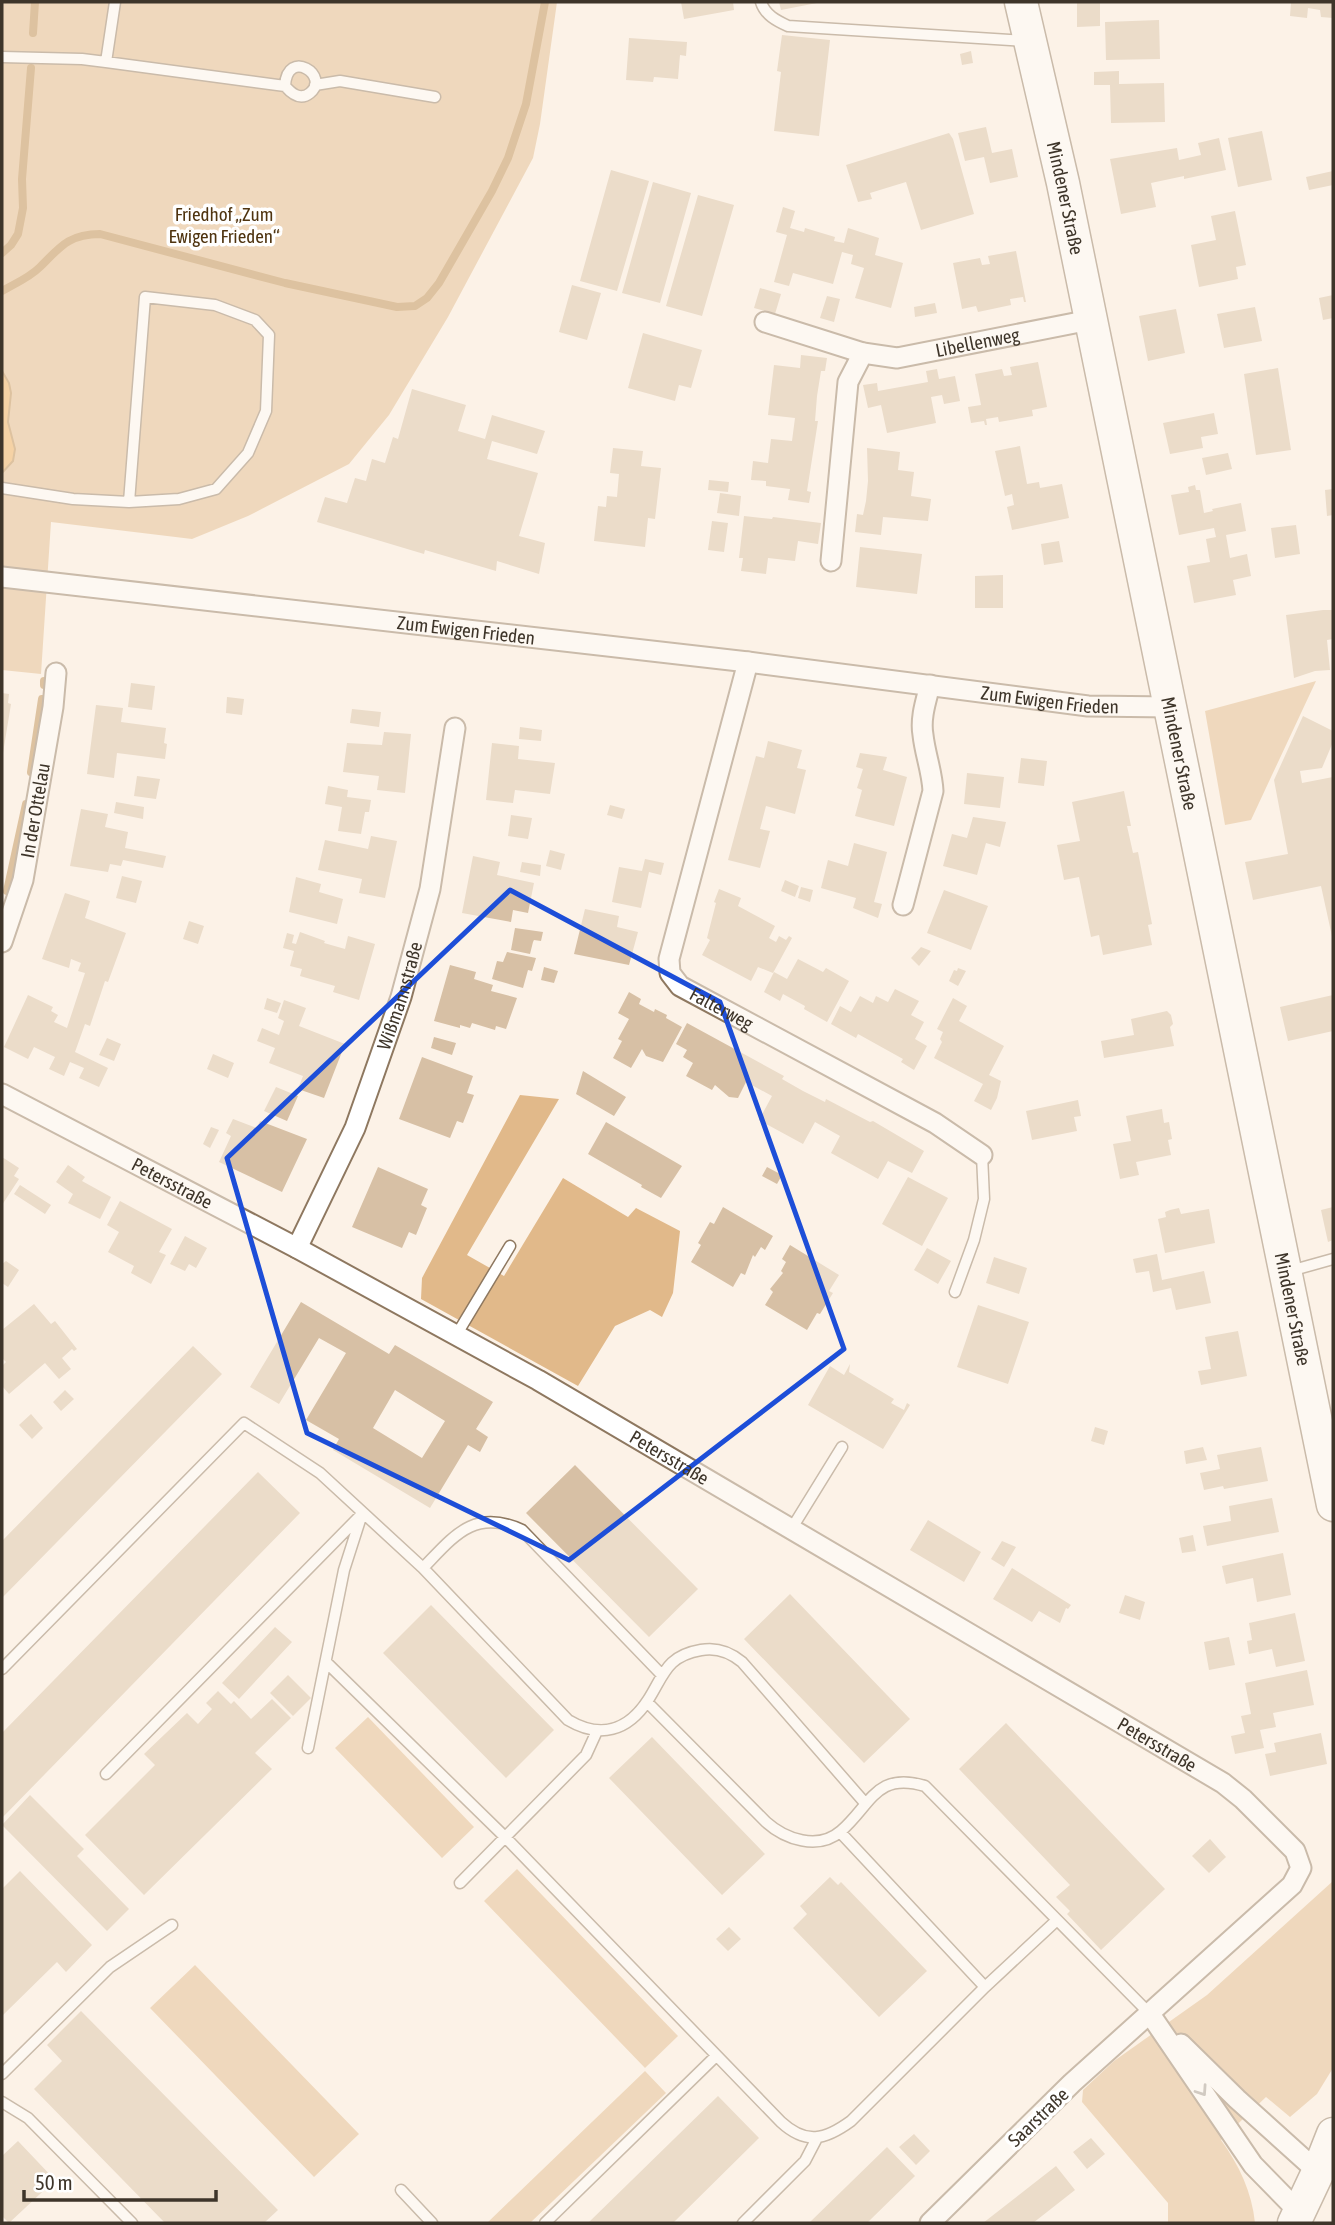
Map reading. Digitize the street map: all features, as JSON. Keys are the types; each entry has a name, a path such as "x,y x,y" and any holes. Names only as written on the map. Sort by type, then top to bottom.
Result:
{"main road":[{"name":"Mindener Straße","path":"1021,2 1063,183 1333,1506"},
{"path":"1297,2218 1333,2134"}],"street":[{"name":"Libellenweg","path":"765,323 863,353 897,358 1090,320"},
{"path":"831,561 848,382 863,353"},
{"name":"Zum Ewigen Frieden","path":"2,577 748,662 1088,706 1171,707"},
{"name":"Falterweg","path":"748,662 669,959 670,973 680,986 935,1123 982,1155"},
{"name":"In der Ottelau","path":"2,943 23,880 53,707 56,673"},
{"path":"903,905 933,791 932,772 922,734 923,714 930,685"},
{"name":"Wißmannstraße","path":"297,1248 355,1128 401,997 430,889 455,728"},
{"name":"Petersstraße","path":"2,1094 457,1334 1223,1783 1243,1799 1295,1851 1301,1868"},
{"name":"Saarstraße","path":"930,2223 1072,2083 1292,1885 1301,1868"},
{"path":"1150,2014 1237,2099 1318,2172"},
{"path":"1150,2014 1253,2165 1297,2218"}],"lane":[{"path":"106,62 115,2"},
{"path":"761,2 775,20 788,26 1030,41"},
{"path":"2,57 82,59 285,86 300,97 310,93 315,85 314,76 309,69 300,66 291,69 286,76 285,86"},
{"path":"315,85 341,81 435,96"},
{"path":"2,488 73,499 129,502 179,499 216,489 248,453 266,411 269,335 255,320 215,305 145,297 129,502"},
{"path":"955,1292 974,1240 984,1199 982,1155"},
{"path":"457,1334 510,1246"},
{"path":"1286,1272 1333,1259"},
{"path":"2,1669 244,1423 320,1473 423,1568 568,1720 597,1731 617,1728 647,1702 661,1674 676,1660 691,1652 713,1649 734,1656 742,1662 866,1803"},
{"path":"792,1528 842,1447"},
{"path":"308,1748 344,1570 362,1514"},
{"path":"106,1774 362,1514"},
{"path":"423,1568 470,1525 488,1521 508,1523 522,1530 661,1674"},
{"path":"326,1662 506,1838 791,2132 817,2138 834,2134 851,2121 985,1987 1057,1920"},
{"path":"647,1702 776,1831 790,1839 818,1840 840,1832 877,1791 893,1783 909,1781 925,1786 1150,2014"},
{"path":"460,1883 586,1755 597,1731"},
{"path":"840,1832 985,1987"},
{"path":"2,2074 110,1967 172,1925"},
{"path":"545,2223 716,2056"},
{"path":"2,2102 28,2118 132,2223"},
{"path":"743,2223 805,2161 817,2138"},
{"path":"401,2190 432,2223"}],"highlighted area":[{"path":"510,890 720,1002 844,1349 569,1560 307,1433 227,1158"}],"green space":[{"name":"Friedhof „Zum Ewigen Frieden“","path":"2,2 557,2 533,158 448,317 389,415 349,464 248,516 192,539 51,522 41,674 2,670"},
{"path":"1316,681 1251,820 1225,825 1205,711"},
{"path":"520,1095 559,1099 467,1255 504,1276 563,1178 628,1217 636,1208 680,1231 673,1293 662,1317 650,1310 615,1326 578,1386 421,1299 422,1278"},
{"path":"368,1717 474,1827 442,1858 335,1748"},
{"path":"517,1869 678,2036 645,2068 484,1901"},
{"path":"1333,1881 1333,2068 1317,2094 1290,2117 1266,2097 1221,2140 1244,2179 1255,2223 1168,2223 1168,2203 1082,2102 1083,2090 1114,2061 1207,1995"},
{"path":"195,1965 359,2134 314,2177 150,2008"},
{"path":"645,2071 666,2093 530,2223 487,2223"}],"shaded area":[{"path":"2,371 11,393 8,422 15,449 13,461 2,473"}],"building":[{"path":"681,2 733,2 734,10 684,19"},
{"path":"779,2 817,2 817,3 781,10"},
{"path":"1077,2 1100,3 1100,26 1077,27"},
{"path":"1291,2 1333,2 1333,18 1321,17 1320,10 1308,8 1307,18 1290,16"},
{"path":"1159,20 1160,59 1106,60 1105,22"},
{"path":"782,35 830,40 819,136 774,131"},
{"path":"629,38 687,42 686,56 680,55 678,79 654,77 653,82 626,80"},
{"path":"971,51 973,63 962,65 960,54"},
{"path":"1119,71 1119,84 1164,83 1165,122 1111,123 1110,85 1094,85 1094,72"},
{"path":"986,127 992,153 1012,149 1018,177 990,183 984,157 965,161 958,133"},
{"path":"1262,131 1272,180 1238,187 1228,138"},
{"path":"949,133 974,214 921,230 906,182 870,193 872,199 858,202 846,165"},
{"path":"1219,138 1226,170 1151,183 1156,207 1121,214 1110,159 1177,148 1179,160 1201,155 1198,143"},
{"path":"611,170 649,181 617,291 580,281"},
{"path":"1333,171 1333,185 1309,190 1306,177"},
{"path":"653,182 691,193 660,303 622,293"},
{"path":"698,195 734,205 702,316 666,306"},
{"path":"783,207 795,211 790,228 804,232 805,228 835,237 834,241 844,243 848,228 879,238 875,255 903,263 891,308 855,298 864,268 851,264 853,255 842,252 833,284 793,273 789,286 774,282 787,235 776,232"},
{"path":"1235,211 1246,265 1236,267 1238,279 1199,287 1191,245 1216,240 1211,216"},
{"path":"1016,251 1026,302 1023,297 1010,299 1011,305 978,312 976,306 962,309 953,263 980,258 982,265 990,264 988,256"},
{"path":"572,285 601,293 587,340 559,332"},
{"path":"760,288 781,294 775,314 754,308"},
{"path":"1333,295 1333,318 1323,320 1319,298"},
{"path":"827,296 840,299 834,322 820,318"},
{"path":"935,303 937,313 915,317 914,307"},
{"path":"1255,307 1262,341 1224,348 1217,314"},
{"path":"1176,309 1185,353 1148,361 1139,316"},
{"path":"643,333 702,350 691,388 679,385 675,401 628,388"},
{"path":"801,355 827,358 825,371 821,371 817,396 815,421 818,421 807,491 811,492 809,503 788,500 790,489 766,486 766,481 751,480 753,461 768,463 771,439 792,441 795,418 768,415 774,365 800,368"},
{"path":"1038,362 1047,407 1032,410 1033,416 999,422 998,417 986,419 987,425 984,421 971,423 968,407 981,405 975,374 1002,369 1004,376 1012,375 1010,367"},
{"path":"1278,368 1291,450 1256,455 1244,374"},
{"path":"937,369 939,379 955,376 960,401 944,404 942,395 931,397 936,423 887,433 881,405 868,408 863,385 877,383 878,391 928,382 926,371"},
{"path":"412,389 466,405 458,431 485,439 492,415 545,431 537,454 492,441 487,459 538,473 519,536 545,543 539,574 497,561 496,571 425,550 424,554 317,522 325,497 347,503 355,478 366,481 372,459 385,463 393,437 398,439"},
{"path":"1214,413 1218,434 1201,437 1203,448 1170,454 1163,423"},
{"path":"1020,446 1027,484 1039,482 1040,488 1062,484 1069,518 1012,530 1007,507 1014,505 1012,494 1005,496 995,451"},
{"path":"613,448 643,451 641,466 661,468 655,519 648,518 645,547 594,541 598,506 606,507 607,496 617,497 619,474 610,473"},
{"path":"867,448 900,452 898,470 914,472 911,496 931,499 928,521 883,517 881,535 855,532 857,514 863,515 866,501"},
{"path":"1228,453 1232,469 1206,475 1202,458"},
{"path":"709,480 729,482 728,492 708,490"},
{"path":"1195,485 1196,490 1200,490 1204,513 1241,503 1246,531 1226,535 1230,558 1247,554 1251,576 1233,580 1236,595 1194,603 1187,566 1210,562 1206,539 1216,537 1214,528 1179,535 1171,495 1189,492 1188,487"},
{"path":"1333,489 1333,515 1327,516 1325,490"},
{"path":"720,493 741,496 739,516 717,513"},
{"path":"744,516 821,523 818,544 798,541 795,561 768,558 766,574 741,571 743,558 739,558"},
{"path":"712,521 728,523 724,552 708,550"},
{"path":"1296,525 1300,554 1275,558 1271,528"},
{"path":"1059,541 1063,562 1044,565 1041,544"},
{"path":"860,547 922,554 917,594 856,587"},
{"path":"1003,575 1003,608 975,608 975,576"},
{"path":"1333,610 1333,639 1327,640 1330,670 1315,671 1294,678 1286,615"},
{"path":"131,683 155,686 152,710 128,707"},
{"path":"2,693 9,694 8,703 11,704 3,753"},
{"path":"227,697 244,699 242,715 226,713"},
{"path":"96,705 123,708 121,722 166,728 165,759 117,753 114,778 87,774"},
{"path":"352,709 381,712 379,727 350,723"},
{"path":"1303,716 1333,731 1333,742 1322,768 1300,771 1302,783 1333,777 1333,941 1321,886 1253,900 1245,862 1288,854 1274,780"},
{"path":"520,727 542,730 541,741 519,739"},
{"path":"384,732 411,734 405,793 377,790 379,776 343,772 347,743 382,745"},
{"path":"768,741 802,750 797,768 806,770 795,814 766,806 760,829 770,831 760,868 728,860 756,756 764,758"},
{"path":"492,743 519,746 518,759 555,763 550,794 515,790 513,803 486,800"},
{"path":"860,753 887,757 883,770 907,777 894,826 855,816 862,790 857,788 863,769 856,767"},
{"path":"1021,758 1047,761 1044,786 1018,783"},
{"path":"967,773 1004,777 1000,808 964,804"},
{"path":"137,776 160,779 156,799 134,796"},
{"path":"328,786 348,790 347,797 371,800 369,812 365,812 361,834 338,831 342,807 325,804"},
{"path":"1124,791 1131,826 1127,826 1133,853 1138,852 1152,924 1148,925 1152,945 1103,955 1099,935 1091,937 1079,877 1064,880 1057,845 1080,841 1072,802"},
{"path":"116,802 144,807 143,819 114,813"},
{"path":"610,805 625,809 622,819 607,815"},
{"path":"81,809 108,814 105,827 128,832 125,848 166,856 163,868 123,860 121,866 110,864 108,872 70,866"},
{"path":"511,815 532,818 528,839 508,836"},
{"path":"973,817 1006,822 1000,847 986,843 977,875 943,866 952,834 967,838"},
{"path":"371,836 397,841 385,898 359,893 362,879 318,870 325,840 368,849"},
{"path":"854,843 887,852 874,902 882,904 878,918 853,908 856,898 821,888 828,860 848,866"},
{"path":"550,850 565,854 561,870 546,866"},
{"path":"473,856 500,862 497,875 534,883 528,913 513,910 511,922 462,913"},
{"path":"645,859 664,863 661,875 649,872 641,908 612,902 619,867 642,871"},
{"path":"522,862 541,865 540,876 520,872"},
{"path":"122,876 142,881 136,903 116,898"},
{"path":"296,877 321,884 319,892 343,899 337,924 289,912"},
{"path":"785,880 799,886 795,897 781,891"},
{"path":"801,887 813,890 810,902 798,898"},
{"path":"719,889 741,898 738,906 775,926 769,938 776,942 779,936 786,940 789,936 792,938 773,973 758,967 751,981 702,955 710,940 707,938"},
{"path":"944,890 988,906 971,950 927,933"},
{"path":"65,893 90,901 85,918 126,933 108,982 105,981 90,1026 85,1024 75,1052 108,1068 99,1087 79,1078 84,1068 70,1062 64,1076 49,1069 55,1057 34,1047 28,1059 4,1047 28,995 53,1007 51,1011 58,1015 54,1022 67,1028 85,973 78,971 81,963 71,959 69,968 42,959"},
{"path":"585,909 619,916 617,927 638,932 629,965 574,954"},
{"path":"189,921 204,926 198,944 183,939"},
{"path":"515,928 543,932 541,941 534,940 530,954 511,950"},
{"path":"300,932 345,949 348,936 375,944 359,1000 333,992 335,986 300,976 302,969 290,966 294,951 283,948 287,933 294,935 292,943 296,944"},
{"path":"921,947 931,951 919,966 911,958"},
{"path":"507,952 536,958 532,971 528,970 523,988 492,979 497,961 503,962"},
{"path":"798,959 823,972 826,968 849,981 827,1022 783,994 780,1001 764,992 774,972 787,979"},
{"path":"450,965 476,972 474,979 493,985 491,991 517,998 506,1029 496,1026 495,1030 472,1023 470,1028 460,1025 460,1028 434,1021"},
{"path":"544,967 558,971 554,983 541,980"},
{"path":"958,968 966,971 958,986 949,981 954,970 957,971"},
{"path":"895,989 919,1001 911,1015 924,1022 915,1039 927,1046 914,1070 901,1062 903,1059 858,1034 856,1038 831,1024 840,1006 851,1012 860,996 873,1003 876,996 888,1002"},
{"path":"629,992 641,999 639,1004 667,1015 666,1018 682,1027 663,1062 646,1056 642,1049 631,1068 613,1058 622,1041 618,1039 629,1019 618,1013"},
{"path":"1333,995 1333,1031 1288,1041 1280,1007"},
{"path":"267,998 281,1003 277,1013 264,1009"},
{"path":"953,998 967,1006 959,1021 1004,1046 989,1075 1001,1081 991,1110 974,1101 983,1084 934,1058 942,1042 940,1039 943,1032 937,1029"},
{"path":"284,1000 306,1008 299,1026 345,1044 324,1098 298,1089 303,1076 269,1063 275,1048 257,1041 262,1028 279,1035 284,1021 278,1018"},
{"path":"1167,1011 1173,1024 1170,1027 1174,1046 1104,1058 1101,1041 1134,1035 1131,1019"},
{"path":"687,1023 784,1076 782,1079 803,1091 825,1102 826,1099 870,1122 873,1121 924,1151 912,1173 888,1161 878,1179 831,1153 840,1136 815,1122 803,1144 759,1120 772,1096 746,1082 738,1098 729,1097 715,1085 712,1090 686,1076 693,1063 683,1057 687,1050 676,1044"},
{"path":"434,1037 456,1043 452,1055 431,1048"},
{"path":"107,1038 121,1044 114,1061 99,1055"},
{"path":"213,1054 234,1063 228,1078 207,1069"},
{"path":"422,1057 473,1076 467,1093 474,1095 463,1123 457,1121 450,1138 399,1119"},
{"path":"583,1071 626,1097 614,1116 576,1094"},
{"path":"276,1087 298,1096 287,1121 264,1111"},
{"path":"1078,1100 1081,1116 1074,1117 1077,1131 1032,1140 1026,1111"},
{"path":"1162,1109 1164,1123 1169,1122 1171,1155 1136,1162 1139,1175 1120,1179 1113,1144 1131,1141 1126,1116"},
{"path":"233,1119 257,1128 260,1121 307,1139 282,1192 219,1162 231,1136 226,1133"},
{"path":"606,1122 682,1166 661,1198 588,1154"},
{"path":"211,1127 219,1130 210,1148 203,1144"},
{"path":"2,1157 19,1168 14,1176 19,1179 2,1205"},
{"path":"68,1165 85,1177 82,1181 111,1197 100,1219 68,1203 73,1194 56,1182"},
{"path":"378,1167 428,1189 421,1205 427,1208 416,1235 409,1232 402,1248 352,1227"},
{"path":"767,1167 782,1175 777,1184 762,1176"},
{"path":"908,1177 948,1198 922,1246 882,1224"},
{"path":"20,1185 51,1205 45,1214 14,1194"},
{"path":"120,1201 172,1229 159,1252 166,1255 151,1284 131,1273 134,1266 108,1252 119,1232 107,1225"},
{"path":"723,1207 773,1236 765,1250 761,1247 755,1257 753,1255 745,1275 741,1273 733,1287 691,1262 710,1222 714,1224"},
{"path":"1333,1207 1333,1240 1328,1242 1321,1210"},
{"path":"1179,1208 1181,1214 1209,1209 1215,1243 1165,1253 1158,1219 1166,1217 1165,1212"},
{"path":"185,1236 207,1248 196,1268 189,1264 185,1271 170,1264"},
{"path":"790,1245 839,1275 829,1291 833,1293 807,1330 765,1305 773,1292 770,1289 783,1273 781,1271 786,1262 782,1259"},
{"path":"927,1248 951,1261 938,1284 914,1270"},
{"path":"1157,1254 1162,1280 1204,1271 1211,1303 1176,1310 1171,1288 1153,1292 1149,1271 1136,1273 1133,1259"},
{"path":"994,1257 1027,1268 1019,1294 986,1283"},
{"path":"6,1261 19,1270 8,1287 2,1283 2,1264"},
{"path":"301,1302 389,1354 395,1345 493,1402 476,1429 488,1437 480,1452 468,1445 430,1508 333,1450 339,1439 306,1420 346,1353 319,1338 279,1404 250,1387","holes":["395,1390 445,1421 422,1458 373,1428"]},
{"path":"34,1304 51,1324 55,1321 77,1349 72,1349 62,1358 71,1369 59,1379 45,1363 9,1394 2,1386 2,1366 6,1362 2,1358 2,1330"},
{"path":"978,1305 1029,1322 1008,1384 957,1367"},
{"path":"1238,1331 1247,1376 1201,1385 1198,1371 1211,1369 1205,1337"},
{"path":"193,1346 222,1374 2,1598 2,1541"},
{"path":"850,1364 849,1372 894,1399 891,1403 904,1410 907,1403 910,1405 883,1449 808,1405 830,1366 844,1375"},
{"path":"65,1390 74,1399 61,1411 53,1402"},
{"path":"31,1414 43,1428 32,1439 19,1425"},
{"path":"1095,1427 1108,1431 1104,1445 1091,1441"},
{"path":"1203,1447 1207,1460 1186,1464 1184,1451"},
{"path":"1261,1447 1268,1481 1204,1490 1200,1473 1220,1469 1217,1455"},
{"path":"575,1465 698,1589 649,1637 526,1513"},
{"path":"258,1472 300,1513 2,1818 2,1733"},
{"path":"1272,1498 1279,1532 1207,1546 1203,1526 1231,1521 1229,1506"},
{"path":"928,1520 981,1552 964,1582 910,1550"},
{"path":"1193,1535 1196,1551 1182,1553 1179,1538"},
{"path":"1002,1541 1016,1547 1004,1567 991,1559"},
{"path":"1283,1553 1291,1595 1257,1602 1253,1578 1226,1584 1222,1566"},
{"path":"1012,1568 1071,1605 1066,1608 1060,1623 1039,1611 1032,1622 993,1599"},
{"path":"790,1594 910,1719 864,1763 744,1639"},
{"path":"1125,1595 1145,1602 1140,1620 1119,1613"},
{"path":"431,1605 554,1730 506,1778 383,1653"},
{"path":"1295,1613 1305,1661 1276,1667 1272,1649 1249,1654 1247,1641 1252,1640 1249,1623"},
{"path":"275,1627 292,1642 239,1699 222,1683"},
{"path":"1229,1637 1235,1665 1209,1670 1204,1642"},
{"path":"1307,1670 1314,1705 1273,1713 1276,1727 1260,1730 1264,1748 1235,1754 1231,1736 1245,1733 1241,1716 1251,1714 1245,1683"},
{"path":"288,1675 311,1698 293,1716 270,1693"},
{"path":"218,1691 231,1704 234,1701 251,1719 272,1699 291,1718 255,1753 272,1769 144,1895 85,1835 155,1765 144,1754 187,1713 198,1724 212,1709 206,1703"},
{"path":"1006,1723 1165,1889 1101,1950 1067,1914 1070,1911 1056,1897 1070,1885 959,1769"},
{"path":"1321,1733 1327,1764 1270,1776 1265,1754 1276,1752 1274,1743"},
{"path":"652,1737 765,1854 722,1895 609,1778"},
{"path":"30,1795 84,1849 77,1856 129,1909 107,1931 2,1825"},
{"path":"1210,1839 1226,1857 1209,1873 1192,1856"},
{"path":"20,1871 92,1945 66,1972 57,1962 2,2016 2,1889"},
{"path":"830,1877 838,1885 841,1882 927,1971 879,2017 793,1928 807,1914 800,1906"},
{"path":"729,1927 741,1939 728,1951 716,1939"},
{"path":"81,2011 278,2210 264,2223 165,2223 34,2089 62,2061 47,2045"},
{"path":"718,2096 759,2138 673,2223 588,2223"},
{"path":"914,2134 930,2151 916,2165 899,2147"},
{"path":"1091,2138 1105,2154 1087,2169 1073,2152"},
{"path":"18,2141 55,2180 9,2223 2,2216 2,2156"},
{"path":"887,2147 915,2176 867,2223 809,2223"},
{"path":"1056,2166 1075,2190 1033,2223 983,2223"}],"waterway":[{"path":"33,33 35,2"},
{"path":"2,291 31,274 66,243 80,236 100,234 285,283 397,307 415,306 427,298 439,283 508,158 526,104 545,2"},
{"path":"2,253 18,234 23,208 22,179 31,68"},
{"path":"31,772 42,699"},
{"path":"7,891 26,804"}]}
